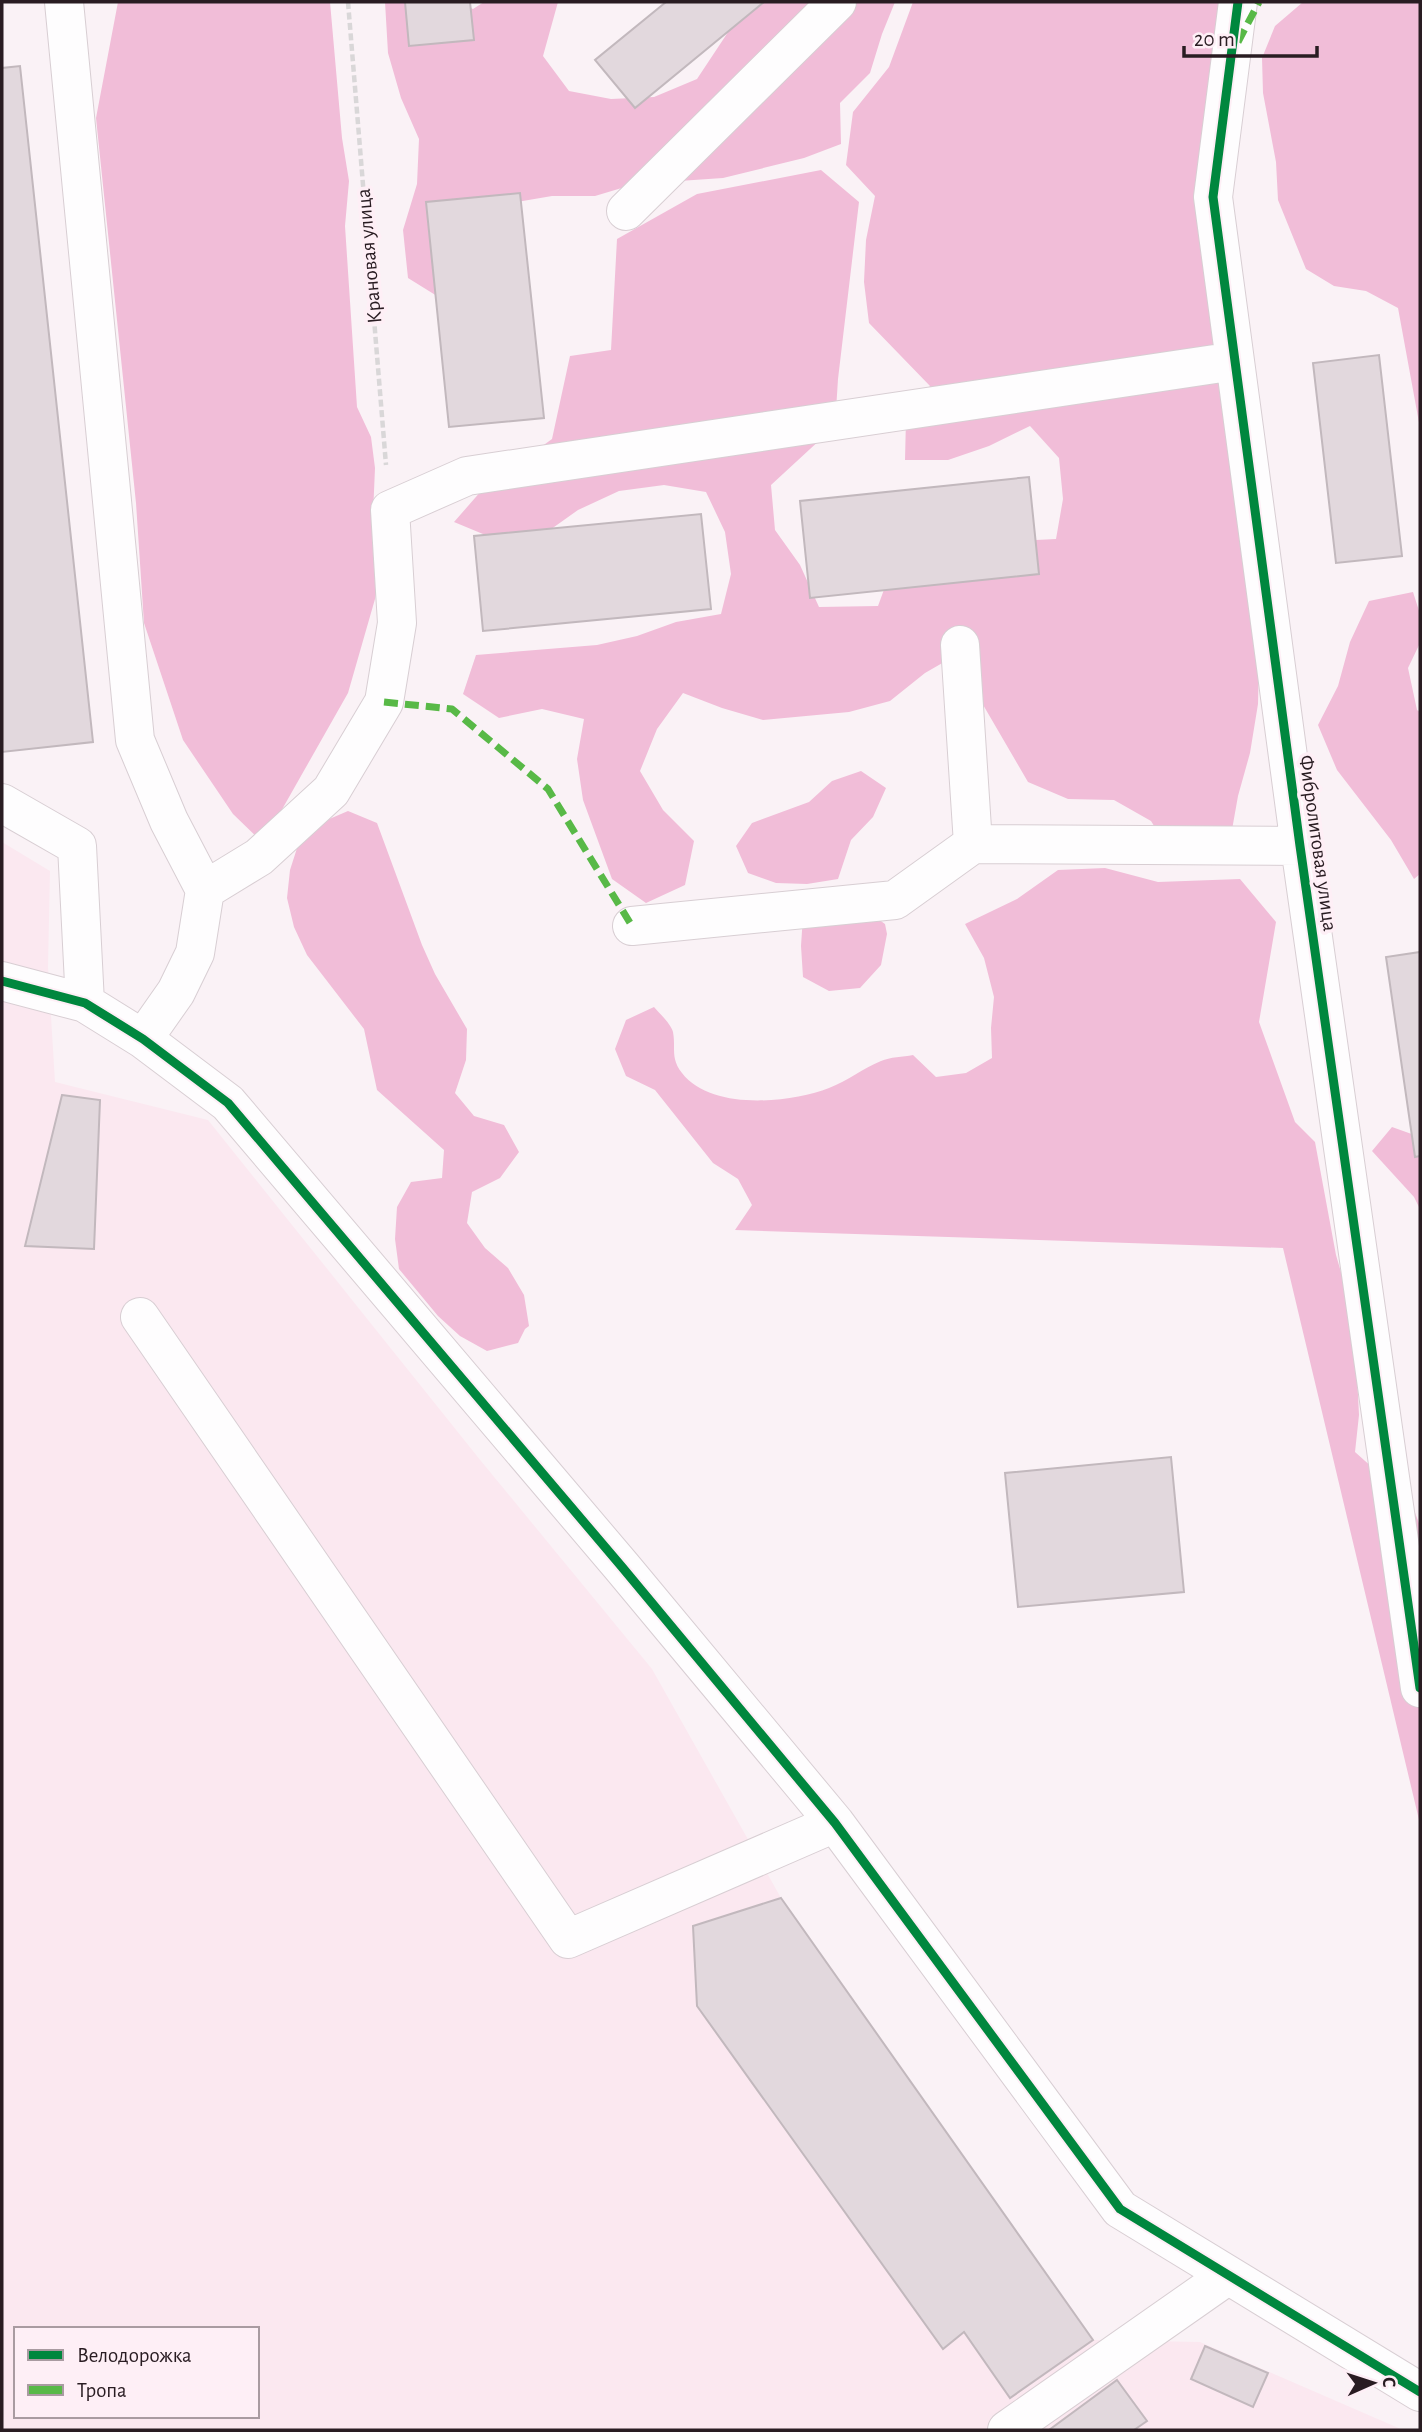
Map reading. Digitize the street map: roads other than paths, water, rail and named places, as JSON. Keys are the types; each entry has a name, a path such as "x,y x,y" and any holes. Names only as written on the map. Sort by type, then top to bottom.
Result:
{"street":[{"path":"64,2 135,740 169,821 205,890 195,953 176,992 144,1039"},
{"path":"626,211 837,2"},
{"name":"Фибролитовая улица","path":"1238,2 1213,197 1300,846 1420,1688"},
{"path":"205,890 259,857 331,791 384,702 397,622 390,510 467,476 1235,361"},
{"path":"960,645 973,844"},
{"path":"2,803 77,846 85,1003"},
{"path":"632,926 895,900 973,844 1300,846"},
{"path":"2,981 85,1003 144,1039 228,1103 613,1556 835,1823 1120,2209 1420,2392"},
{"path":"139,1317 568,1939 835,1823"},
{"path":"1007,2430 1227,2276"}]}
